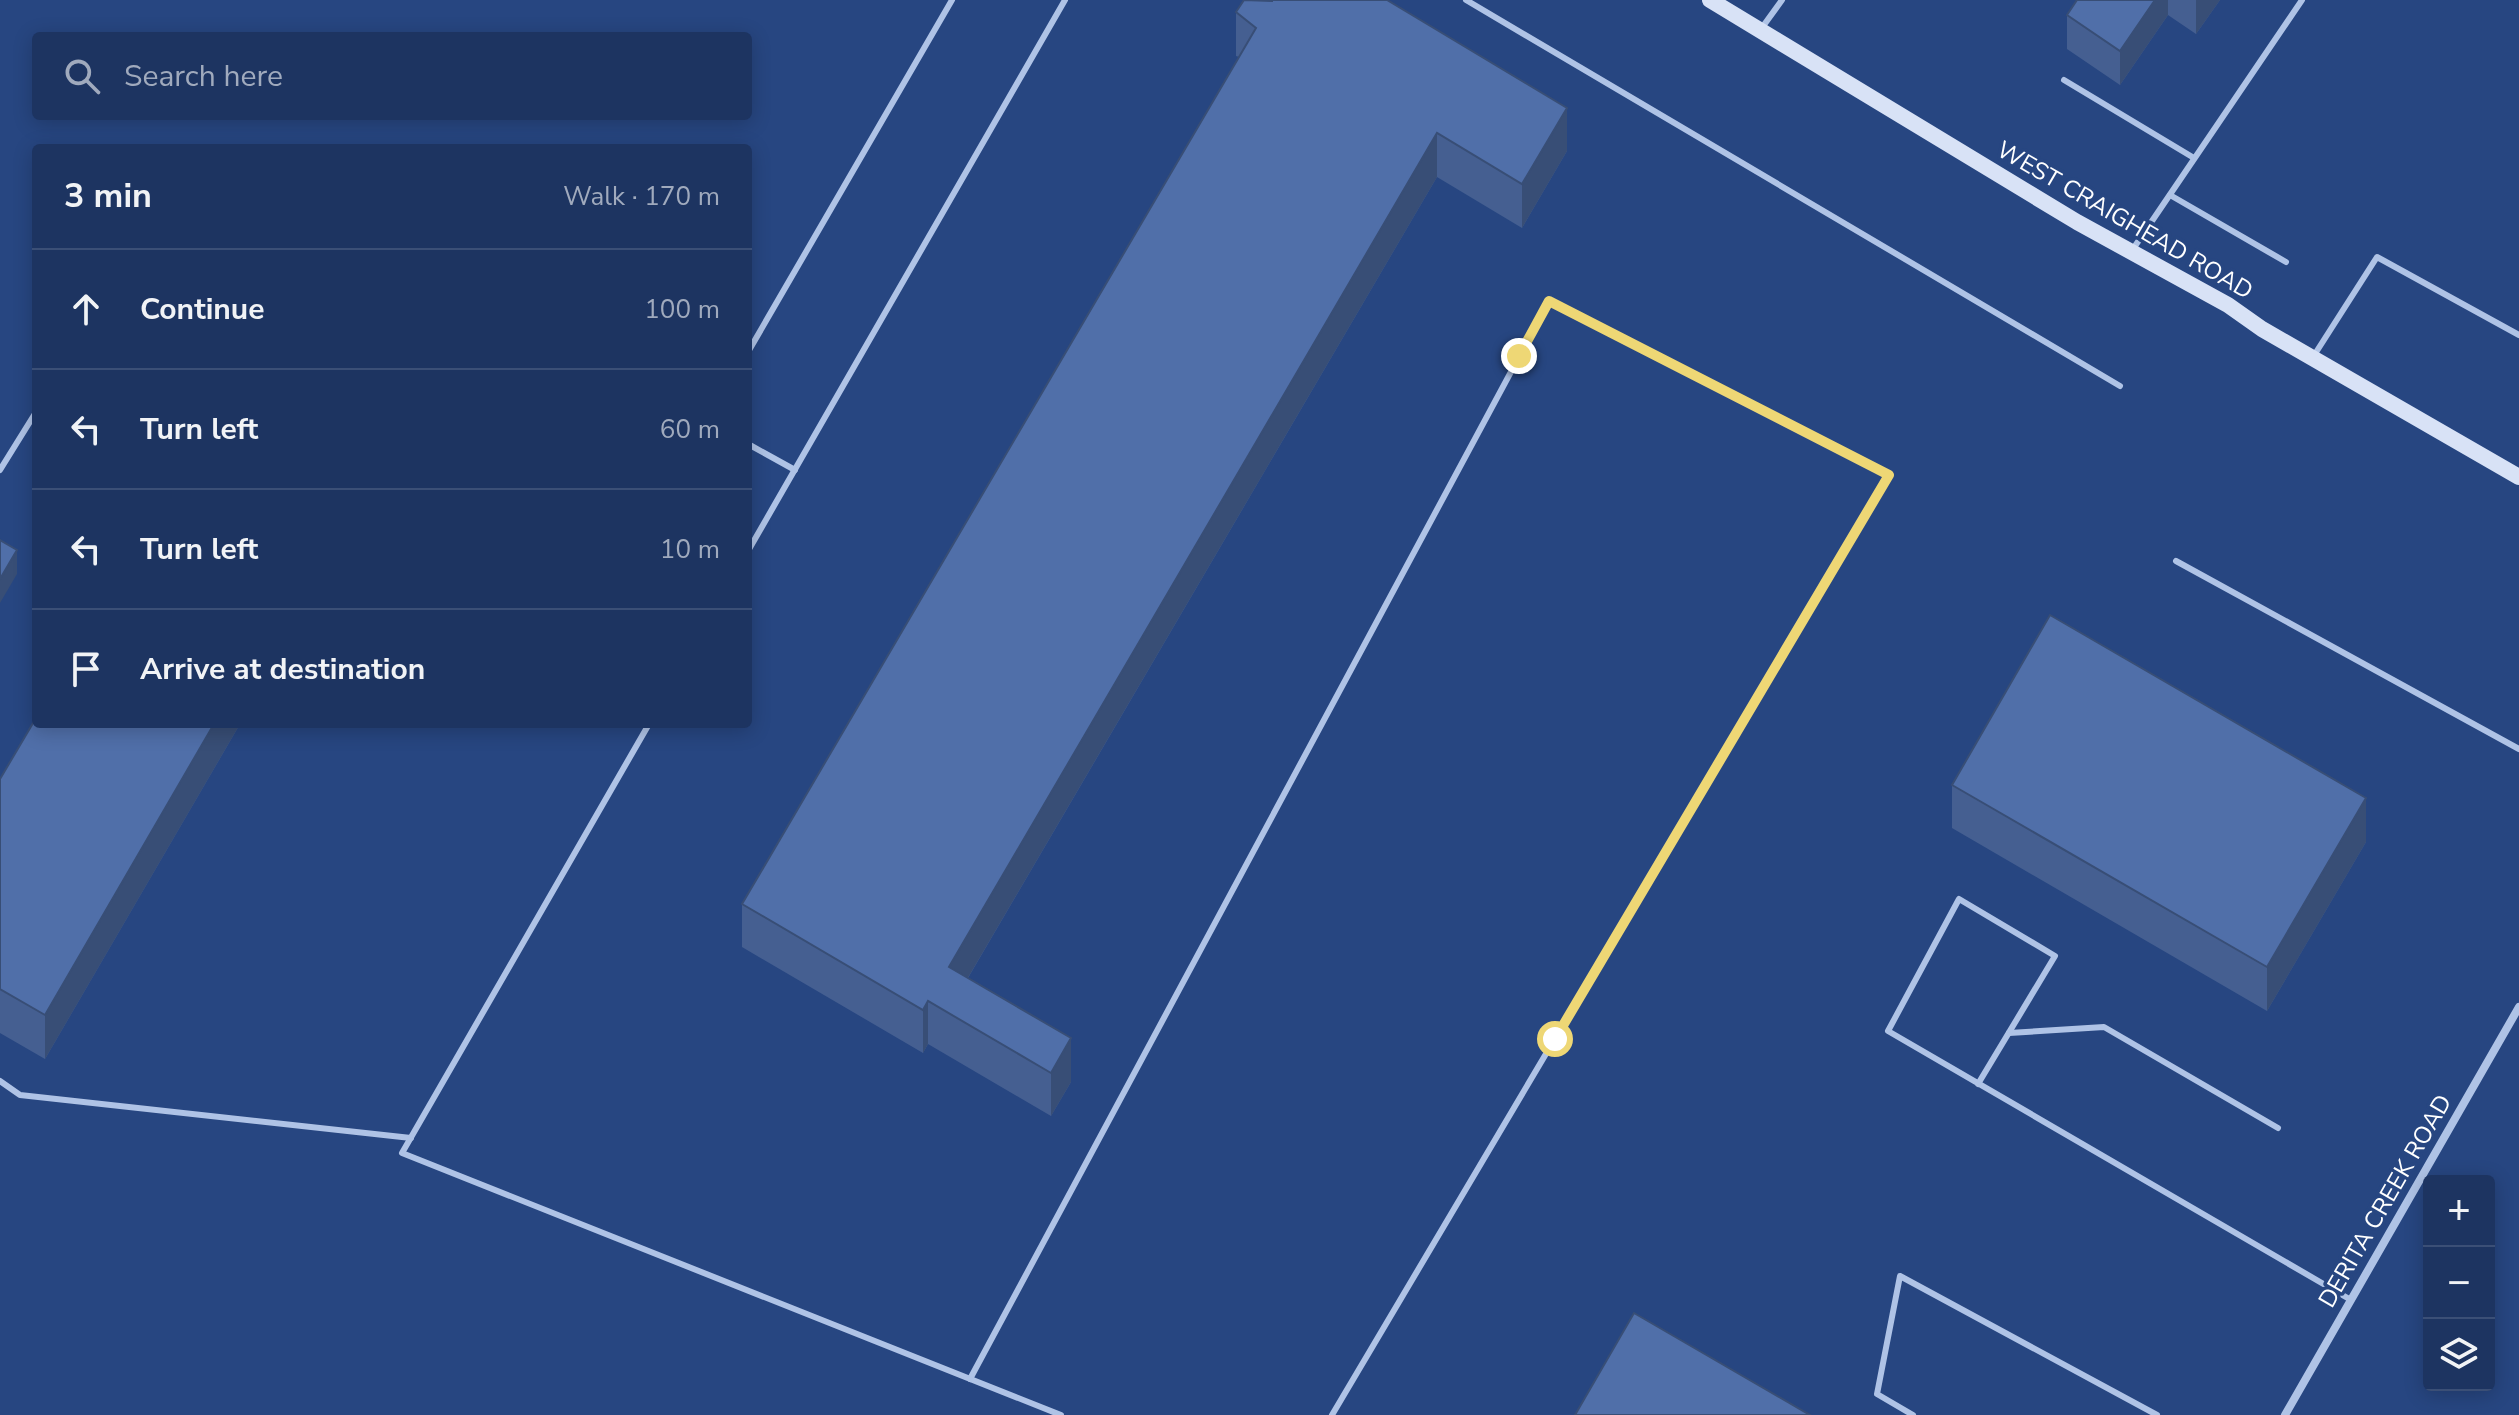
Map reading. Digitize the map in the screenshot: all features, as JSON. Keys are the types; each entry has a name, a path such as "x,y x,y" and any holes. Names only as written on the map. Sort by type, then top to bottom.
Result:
{"street":[{"name":"WEST CRAIGHEAD ROAD","path":"1710,0 2077,222 2228,305 2262,329 2519,477"},
{"name":"DERITA CREEK ROAD","path":"2285,1415 2519,1007"}],"lane":[{"path":"752,345 952,0"},
{"path":"752,544 1065,0"},
{"path":"1466,0 2120,386"},
{"path":"1760,31 1782,0"},
{"path":"2131,252 2302,0"},
{"path":"2064,80 2194,158"},
{"path":"2170,195 2286,262"},
{"path":"2312,358 2377,257 2519,335"},
{"path":"970,1379 1549,301 1889,475 1332,1415"},
{"path":"0,470 32,418"},
{"path":"752,446 795,470"},
{"path":"2176,561 2519,749"},
{"path":"647,728 402,1153 1061,1415"},
{"path":"1978,1084 2055,956 1959,899 1888,1031 1978,1084 2351,1300"},
{"path":"2009,1033 2104,1027 2278,1128"},
{"path":"0,1081 20,1095 411,1138"},
{"path":"1913,1415 1877,1394 1900,1276 2157,1415"}],"building":[{"path":"1244,0 1387,0 1567,108 1522,184 1437,133 949,967 1071,1038 1051,1073 928,1001 923,1010 742,904 1256,28 1236,12"},
{"path":"2077,0 2155,0 2120,51 2067,15"},
{"path":"0,540 17,550 0,579"},
{"path":"2050,615 2366,798 2267,967 1952,785"},
{"path":"32,725 32,728 212,728 45,1015 0,989 0,779"},
{"path":"1634,1313 1810,1415 1575,1415"}],"route":[{"path":"1519,356 1549,301 1889,475 1555,1039"}]}
